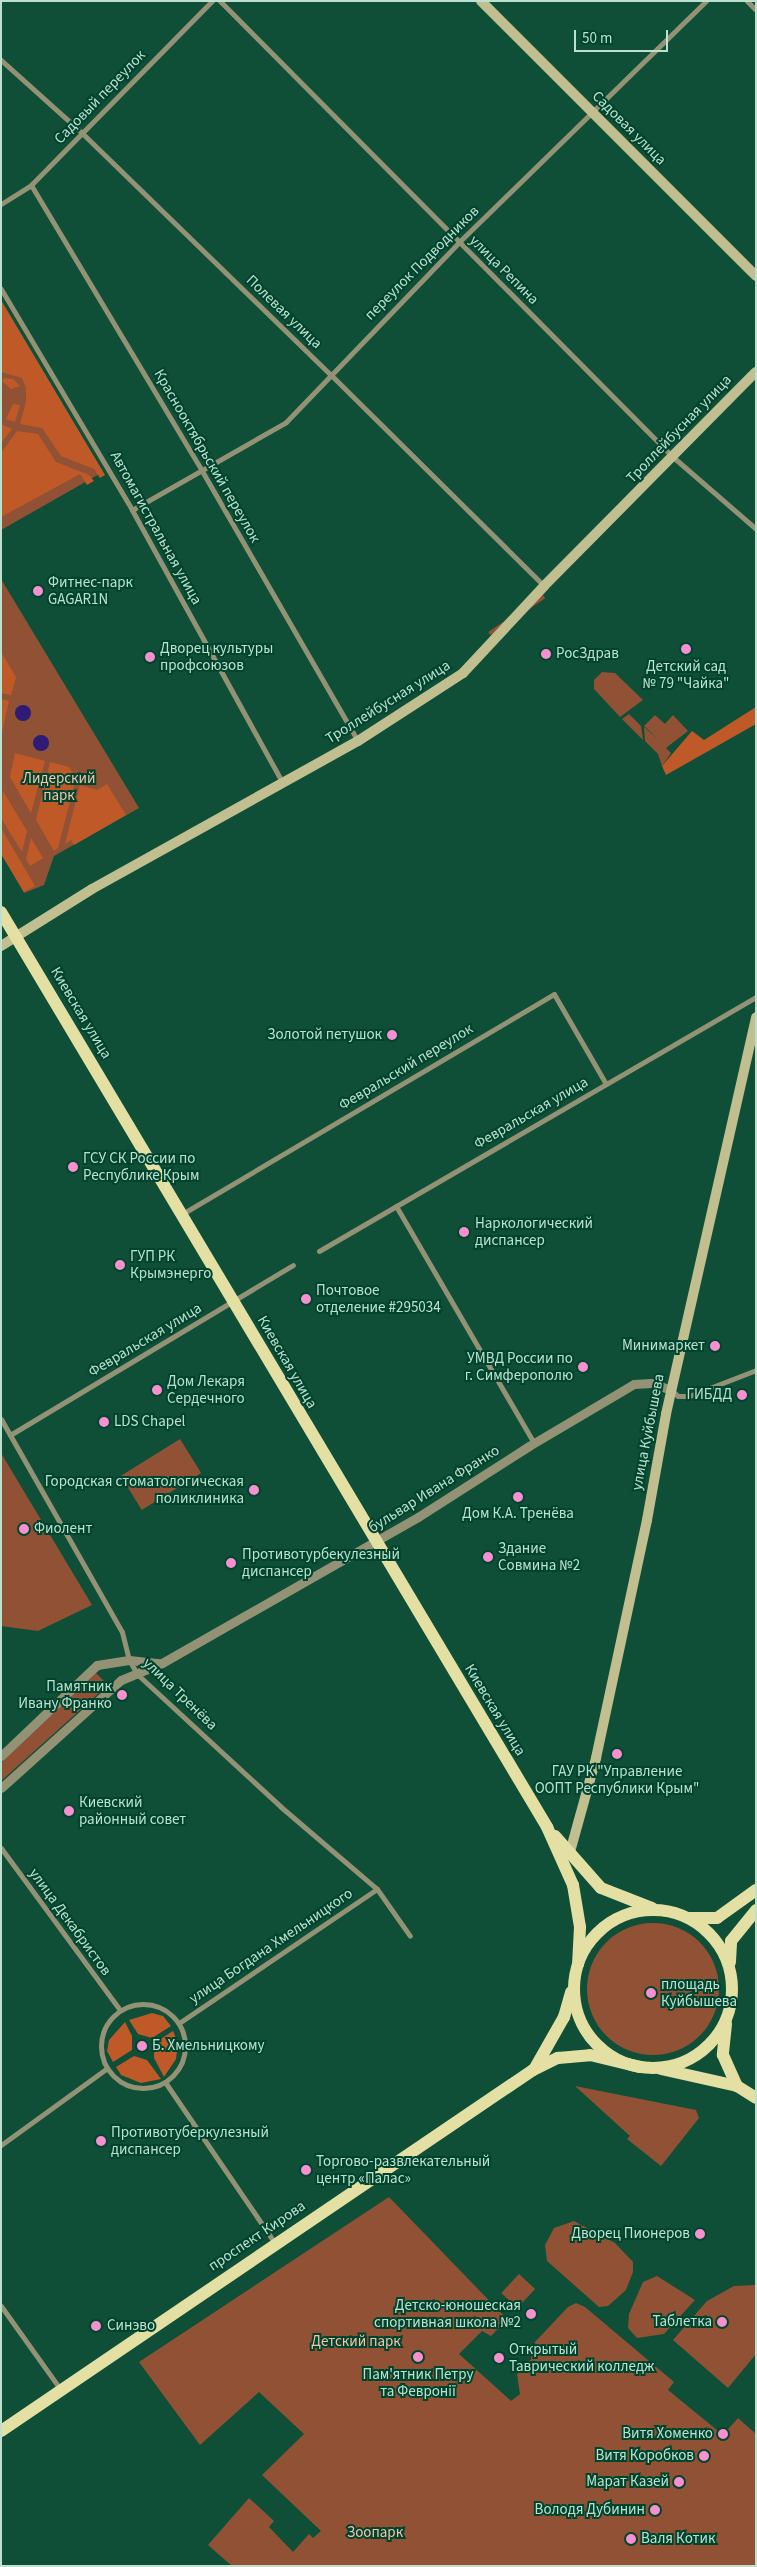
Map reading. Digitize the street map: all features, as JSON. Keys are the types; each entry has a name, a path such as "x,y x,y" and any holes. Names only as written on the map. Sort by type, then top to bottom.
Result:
{"main road":[{"name":"Садовая улица","path":"481,1 756,276"},
{"name":"Троллейбусная улица","path":"1,946 92,889 358,741 464,673 544,586 674,457 756,372"},
{"name":"Киевская улица","path":"1,912 546,1828 573,1885 580,1927 577,1968"},
{"name":"улица Куйбышева","path":"570,1852 592,1776 647,1520 671,1390 756,1017"},
{"name":"Киевская улица","path":"546,1828 601,1888 662,1911"},
{"path":"533,2070 564,2017 577,1968 592,1938 619,1917 662,1911 701,1920 717,1918 756,1890"},
{"path":"737,2086 723,2055 732,1980 731,1940 756,1910"},
{"path":"681,1916 702,1928 720,1945 732,1980"},
{"path":"577,1968 574,1993 584,2027 608,2054 640,2067 654,2068 737,2086 756,2098"},
{"path":"654,2068 689,2059 704,2048 727,2019"},
{"name":"проспект Кирова","path":"1,2431 533,2070 558,2058 590,2055 640,2067"}],"street":[{"name":"Садовый переулок","path":"1,204 32,185 212,1"},
{"name":"улица Репина","path":"220,1 674,457 756,528"},
{"name":"переулок Подводников","path":"132,510 286,422 330,374 459,242 706,1"},
{"path":"747,1 756,10"},
{"name":"Полевая улица","path":"1,60 82,133 330,374 544,586"},
{"name":"Краснооктябрьский переулок","path":"32,185 202,471 358,741"},
{"name":"Автомагистральная улица","path":"1,289 132,510 282,782"},
{"name":"Февральский переулок","path":"181,1214 554,994 606,1084"},
{"name":"Февральская улица","path":"319,1251 756,997"},
{"path":"396,1206 534,1442"},
{"name":"Февральская улица","path":"10,1435 293,1265"},
{"path":"671,1390 678,1396 689,1396 756,1370"},
{"name":"бульвар Ивана Франко","path":"1,1788 121,1680 162,1663 375,1542 534,1442 641,1382 671,1390"},
{"name":"улица Тренёва","path":"1,1419 122,1632 129,1660 137,1674 281,1807 377,1889 410,1936"},
{"path":"1,1756 97,1665 129,1660 162,1663"},
{"name":"улица Декабристов","path":"1,1848 120,2010"},
{"name":"улица Богдана Хмельницкого","path":"179,2023 377,1889"},
{"path":"135,2004 152,2004 167,2011 179,2023 185,2039 184,2056 178,2071 166,2082 150,2088 133,2088 118,2081 106,2069 100,2053 101,2037 108,2021 120,2010 135,2004"},
{"path":"1,2144 106,2069"},
{"path":"166,2082 275,2244"},
{"path":"1,2306 62,2391"}],"green space":[{"path":"1,300 105,475 100,478 94,469 61,456 42,428 20,424 26,402 26,388 22,378 1,372"},
{"path":"1,301 103,472 1,530"},
{"path":"4,378 13,379 20,386 11,389 2,381"},
{"path":"13,404 20,405 15,422 6,419"},
{"path":"1,424 12,429 1,443"},
{"path":"17,431 38,434 56,462 89,475 94,481 87,485 80,474 1,517 1,453"},
{"name":"Лидерский парк","path":"1,579 139,808 54,856 44,885 24,893 1,853"},
{"path":"543,595 545,598 491,635 488,632"},
{"path":"1,652 16,677 11,695 1,693"},
{"path":"602,672 615,673 643,700 620,717 594,689 594,680"},
{"path":"1,699 9,701 2,732 1,732"},
{"path":"756,707 756,724 666,775 662,766 692,731 704,740"},
{"path":"629,714 641,726 643,740 622,719"},
{"path":"655,715 665,724 673,715 688,731 666,748 671,753 662,766 658,754 645,741 644,727 659,740 644,726"},
{"path":"15,753 45,761 31,813 10,777"},
{"path":"50,762 69,767 76,778 58,848 54,851 36,820"},
{"path":"107,784 126,815 74,845 71,840 65,844 80,785 97,790"},
{"path":"3,791 27,831 22,852 1,818"},
{"path":"1,828 35,886 24,892 1,854"},
{"path":"31,838 43,858 30,866 26,859"},
{"path":"180,1439 201,1473 142,1510 121,1476"},
{"name":"Фиолент","path":"1,1453 92,1605 38,1631 1,1626"},
{"path":"96,1673 108,1685 1,1781 1,1763"},
{"path":"653,1923 678,1928 699,1943 714,1964 719,1989 714,2014 699,2035 678,2050 653,2055 628,2050 607,2035 592,2014 587,1989 592,1964 607,1943 628,1928"},
{"path":"152,2013 163,2016 171,2026 152,2038 138,2034 129,2020"},
{"path":"125,2022 132,2036 132,2050 113,2062 107,2051 109,2040"},
{"path":"173,2031 178,2043 176,2059 164,2077 154,2058 154,2043"},
{"path":"134,2056 147,2060 161,2079 141,2083 121,2075 116,2067"},
{"path":"575,2086 696,2110 699,2118 661,2166 627,2139 630,2136"},
{"name":"Детский парк","path":"389,2197 507,2319 491,2336 482,2331 459,2354 511,2401 520,2394 517,2374 531,2359 534,2343 568,2307 576,2303 585,2307 674,2382 668,2390 723,2435 738,2418 756,2434 756,2566 232,2566 208,2545 249,2498 274,2521 269,2527 293,2552 309,2534 313,2538 321,2531 262,2475 304,2434 259,2392 200,2445 139,2362"},
{"path":"574,2221 615,2243 633,2262 633,2272 626,2290 608,2306 599,2307 547,2261 545,2245 554,2228"},
{"path":"519,2274 535,2289 517,2308 501,2293"},
{"path":"657,2276 695,2300 664,2334 637,2338 628,2328 629,2314 643,2282"},
{"name":"Таблетка","path":"756,2285 756,2354 728,2388 673,2340 707,2301 734,2286"}],"shaded area":[{"path":"23,705 31,713 23,721 15,713"},
{"path":"41,735 49,743 41,751 33,743"}],"place":[{"name":"Фитнес-парк GAGAR1N","path":"38,591"},
{"name":"Детский сад № 79 \"Чайка\"","path":"686,649"},
{"name":"РосЗдрав","path":"546,654"},
{"name":"Дворец культуры профсоюзов","path":"150,657"},
{"name":"Золотой петушок","path":"392,1035"},
{"name":"ГСУ СК России по Республике Крым","path":"73,1167"},
{"name":"Наркологический диспансер","path":"464,1232"},
{"name":"ГУП РК Крымэнерго","path":"120,1265"},
{"name":"Почтовое отделение #295034","path":"306,1299"},
{"name":"Минимаркет","path":"715,1346"},
{"name":"УМВД России по г. Симферополю","path":"583,1367"},
{"name":"Дом Лекаря Сердечного","path":"157,1390"},
{"name":"ГИБДД","path":"742,1395"},
{"name":"LDS Chapel","path":"104,1422"},
{"name":"Городская стоматологическая поликлиника","path":"254,1490"},
{"name":"Дом К.А. Тренёва","path":"518,1497"},
{"name":"Фиолент","path":"24,1529"},
{"name":"Здание Совмина №2","path":"488,1557"},
{"name":"Противотурбекулезный диспансер","path":"231,1563"},
{"name":"Памятник Ивану Франко","path":"122,1695"},
{"name":"ГАУ РК \"Управление ООПТ Республики Крым\"","path":"617,1754"},
{"name":"Киевский районный совет","path":"69,1811"},
{"name":"площадь Куйбышева","path":"651,1993"},
{"name":"Б. Хмельницкому","path":"142,2046"},
{"name":"Противотуберкулезный диспансер","path":"101,2141"},
{"name":"Торгово-развлекательный центр «Палас»","path":"306,2170"},
{"name":"Дворец Пионеров","path":"700,2234"},
{"name":"Детско-юношеская спортивная школа №2","path":"531,2314"},
{"name":"Таблетка","path":"722,2322"},
{"name":"Синэво","path":"96,2326"},
{"name":"Пам'ятник Петру та Февронії","path":"418,2357"},
{"name":"Открытый Таврический колледж","path":"499,2358"},
{"name":"Витя Хоменко","path":"723,2434"},
{"name":"Витя Коробков","path":"704,2456"},
{"name":"Марат Казей","path":"679,2482"},
{"name":"Володя Дубинин","path":"655,2510"},
{"name":"Валя Котик","path":"631,2539"}],"park label":[{"name":"Зоопарк","path":"375,2533"}]}
